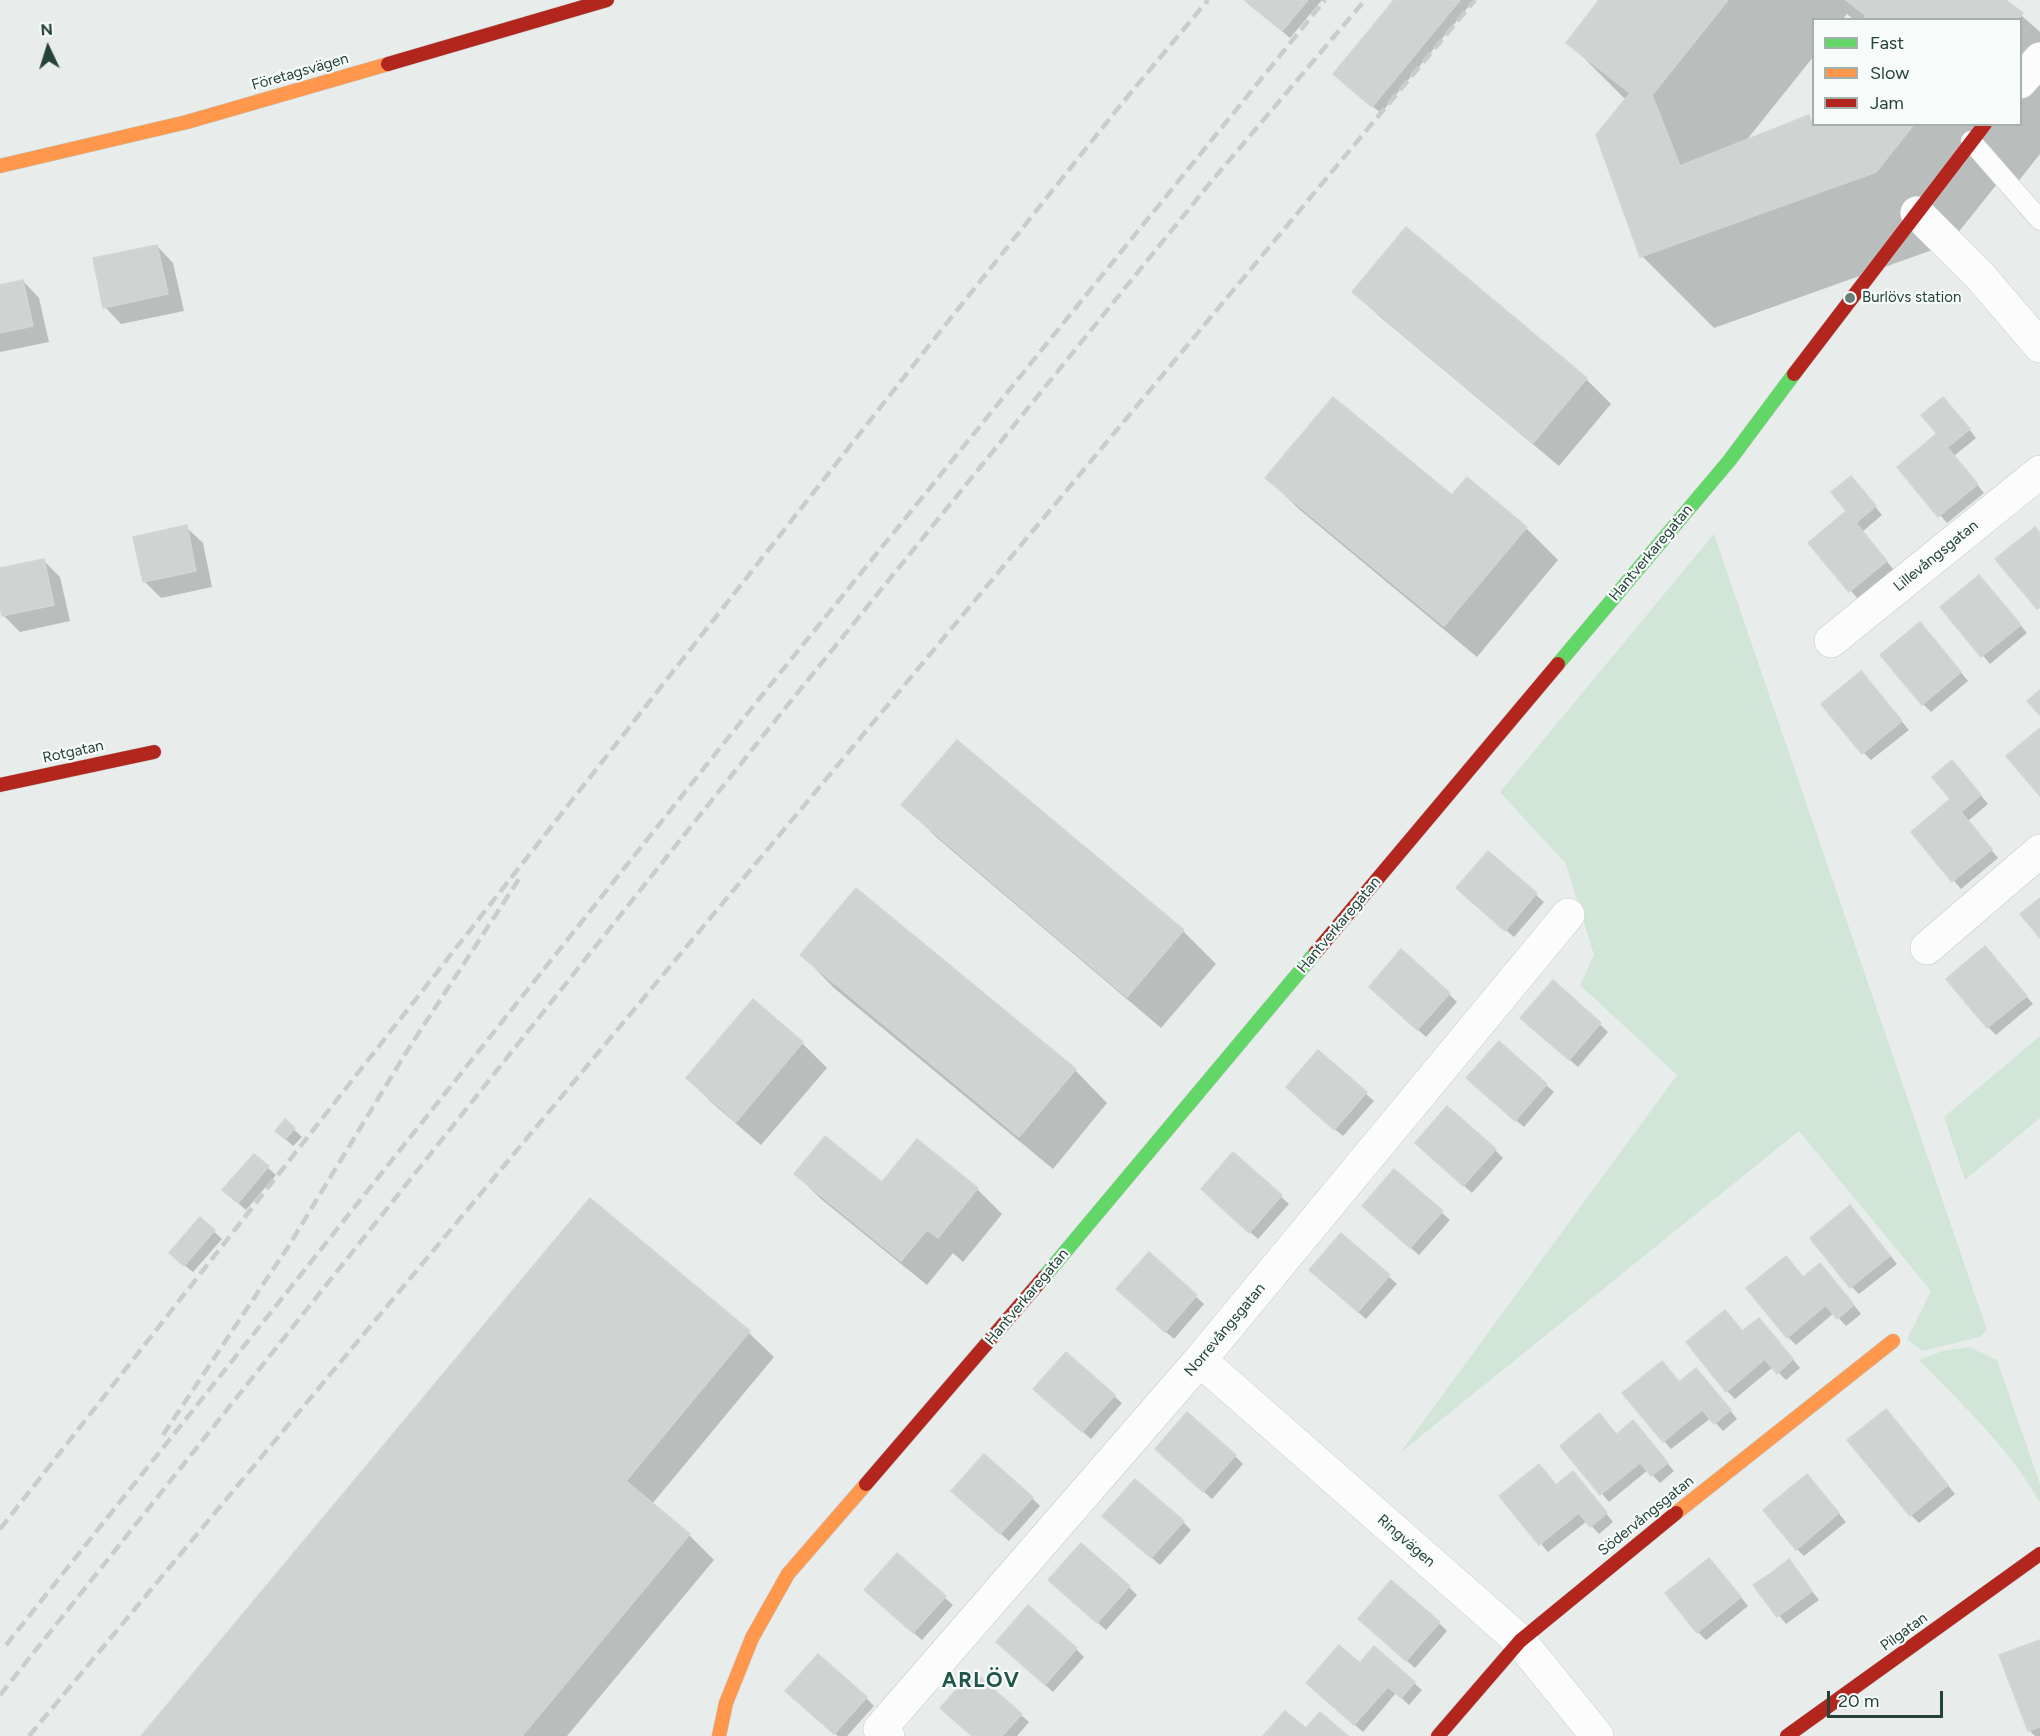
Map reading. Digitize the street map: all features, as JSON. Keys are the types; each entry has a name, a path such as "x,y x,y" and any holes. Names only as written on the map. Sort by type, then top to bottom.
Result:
{"street":[{"name":"Företagsvägen","path":"0,166 187,122 607,0"},
{"path":"2022,80 2040,59"},
{"name":"Hantverkaregatan","path":"719,1736 726,1703 752,1638 788,1574 957,1380 1729,461 1983,126"},
{"path":"1917,213 1980,276 2040,346"},
{"name":"Lillevångsgatan","path":"1831,640 2040,472"},
{"name":"Rotgatan","path":"0,785 154,752"},
{"path":"1927,948 2040,851"},
{"name":"Norrevångsgatan","path":"888,1736 880,1729 1200,1360 1568,915"},
{"name":"Södervångsgatan","path":"1438,1736 1520,1641 1893,1341"},
{"name":"Ringvägen","path":"1200,1360 1520,1641 1597,1736"},
{"name":"Pilgatan","path":"1787,1736 2040,1554"}],"lane":[{"path":"1971,141 2040,220"}],"green space":[{"path":"1714,534 1987,1330 1980,1337 1922,1351 1907,1339 1931,1291 1799,1131 1400,1453 1677,1075 1580,985 1594,955 1566,864 1500,792"},
{"path":"2040,1036 2040,1118 1965,1180 1944,1117"},
{"path":"1969,1347 1997,1360 2040,1484 2040,1503 2000,1445 1919,1360 1942,1351"}],"building":[{"path":"1244,0 1308,0 1282,31"},
{"path":"1394,0 1460,0 1372,107 1333,74"},
{"path":"1599,0 1728,0 1652,95 1680,166 1809,115 1812,126 1912,126 1876,172 1640,257 1596,135 1630,93 1566,43"},
{"path":"1846,0 2006,0 2023,13 2019,18 1864,18 1866,16"},
{"path":"1406,227 1587,378 1533,443 1352,292"},
{"path":"157,245 168,294 103,308 93,258"},
{"path":"23,280 33,326 0,333 0,285"},
{"path":"1333,397 1452,495 1467,477 1527,527 1444,626 1265,478"},
{"path":"1943,397 1970,429 1948,447 1921,415"},
{"path":"1936,434 1978,484 1938,517 1897,467"},
{"path":"1851,476 1876,506 1856,523 1831,492"},
{"path":"1846,511 1887,561 1849,592 1808,543"},
{"path":"187,525 196,571 143,582 133,537"},
{"path":"2035,527 2040,533 2040,607 2037,609 1995,559"},
{"path":"44,559 54,605 2,616 0,568"},
{"path":"1979,575 2021,625 1981,657 1940,607"},
{"path":"1920,622 1961,672 1922,705 1880,655"},
{"path":"1861,671 1902,721 1862,754 1821,704"},
{"path":"2040,690 2040,715 2027,701"},
{"path":"2040,728 2040,796 2006,756"},
{"path":"957,740 1184,930 1127,997 901,805"},
{"path":"1952,760 1981,795 1961,812 1932,777"},
{"path":"1950,799 1992,849 1952,882 1911,832"},
{"path":"1488,851 1537,893 1505,931 1456,888"},
{"path":"856,888 1076,1069 1019,1137 800,955"},
{"path":"2040,898 2040,938 2020,914"},
{"path":"1985,946 2027,996 1987,1028 1946,979"},
{"path":"1401,949 1450,993 1417,1030 1369,987"},
{"path":"1553,980 1601,1023 1569,1060 1520,1018"},
{"path":"753,999 803,1042 736,1122 686,1078"},
{"path":"1499,1041 1547,1084 1515,1121 1466,1078"},
{"path":"1318,1050 1367,1092 1334,1130 1286,1087"},
{"path":"1447,1106 1496,1149 1463,1186 1415,1143"},
{"path":"285,1119 295,1128 285,1139 275,1131"},
{"path":"825,1136 882,1182 917,1139 978,1188 938,1238 927,1230 901,1261 794,1174"},
{"path":"1233,1152 1282,1195 1249,1233 1201,1189"},
{"path":"254,1154 269,1166 238,1203 222,1190"},
{"path":"1394,1169 1443,1211 1410,1248 1362,1206"},
{"path":"590,1198 750,1331 626,1481 690,1534 522,1736 141,1736"},
{"path":"1850,1205 1890,1256 1850,1288 1810,1238"},
{"path":"200,1217 215,1230 184,1266 169,1253"},
{"path":"1341,1233 1390,1275 1358,1312 1309,1270"},
{"path":"1149,1252 1197,1295 1165,1332 1116,1289"},
{"path":"1786,1256 1826,1305 1787,1338 1746,1288"},
{"path":"1820,1263 1854,1305 1837,1319 1803,1277"},
{"path":"1725,1310 1765,1359 1726,1392 1686,1342"},
{"path":"1759,1318 1793,1359 1777,1374 1742,1331"},
{"path":"1066,1352 1115,1395 1082,1432 1033,1389"},
{"path":"1662,1361 1702,1410 1663,1442 1622,1393"},
{"path":"1696,1368 1731,1410 1714,1424 1679,1382"},
{"path":"1886,1409 1948,1485 1910,1516 1847,1440"},
{"path":"1187,1412 1236,1455 1203,1492 1155,1449"},
{"path":"1599,1413 1640,1463 1600,1495 1560,1446"},
{"path":"1633,1420 1668,1463 1651,1476 1617,1434"},
{"path":"984,1454 1033,1497 1000,1534 951,1491"},
{"path":"1539,1464 1579,1513 1539,1545 1499,1496"},
{"path":"1573,1471 1607,1513 1590,1527 1556,1485"},
{"path":"1807,1474 1839,1513 1796,1550 1763,1510"},
{"path":"1135,1479 1184,1521 1151,1558 1102,1516"},
{"path":"1081,1543 1130,1586 1097,1623 1048,1580"},
{"path":"897,1553 946,1596 913,1633 864,1590"},
{"path":"1709,1558 1741,1597 1697,1633 1665,1593"},
{"path":"1789,1559 1812,1591 1795,1604 1771,1573"},
{"path":"1771,1573 1795,1604 1777,1617 1753,1585"},
{"path":"1391,1580 1440,1622 1406,1661 1358,1619"},
{"path":"1028,1605 1077,1648 1045,1685 996,1642"},
{"path":"2040,1640 2040,1727 2028,1731 1999,1655"},
{"path":"1339,1645 1388,1687 1354,1725 1306,1683"},
{"path":"1374,1646 1415,1682 1401,1698 1360,1663"},
{"path":"818,1654 867,1697 834,1734 785,1691"},
{"path":"973,1671 1022,1714 1002,1736 972,1736 940,1708"},
{"path":"1285,1711 1306,1728 1315,1736 1263,1736"},
{"path":"1320,1712 1348,1736 1315,1736 1306,1728"}],"railway":[{"path":"0,1529 923,353 1119,107 1208,0"},
{"path":"6,1645 759,699 1325,0"},
{"path":"0,1695 782,712 1210,183 1365,0"},
{"path":"29,1736 1475,0"},
{"path":"163,1435 288,1247 407,1051 519,879"}],"traffic: fast":[{"path":"1558,664 1729,461 1794,374"},
{"path":"1044,1277 1316,952"}],"traffic: slow":[{"path":"0,166 187,122 388,64"},
{"path":"1676,1513 1893,1341"},
{"path":"719,1736 726,1703 752,1638 788,1574 866,1484"}],"traffic: jam":[{"path":"388,64 607,0"},
{"path":"1794,374 1983,126"},
{"path":"1316,952 1558,664"},
{"path":"0,785 154,752"},
{"path":"866,1484 1044,1277"},
{"path":"1438,1736 1520,1641 1676,1513"},
{"path":"1787,1736 2040,1554"}],"place":[{"name":"Burlövs station","path":"1850,298"}],"district":[{"name":"ARLÖV","path":"981,1681"}]}
